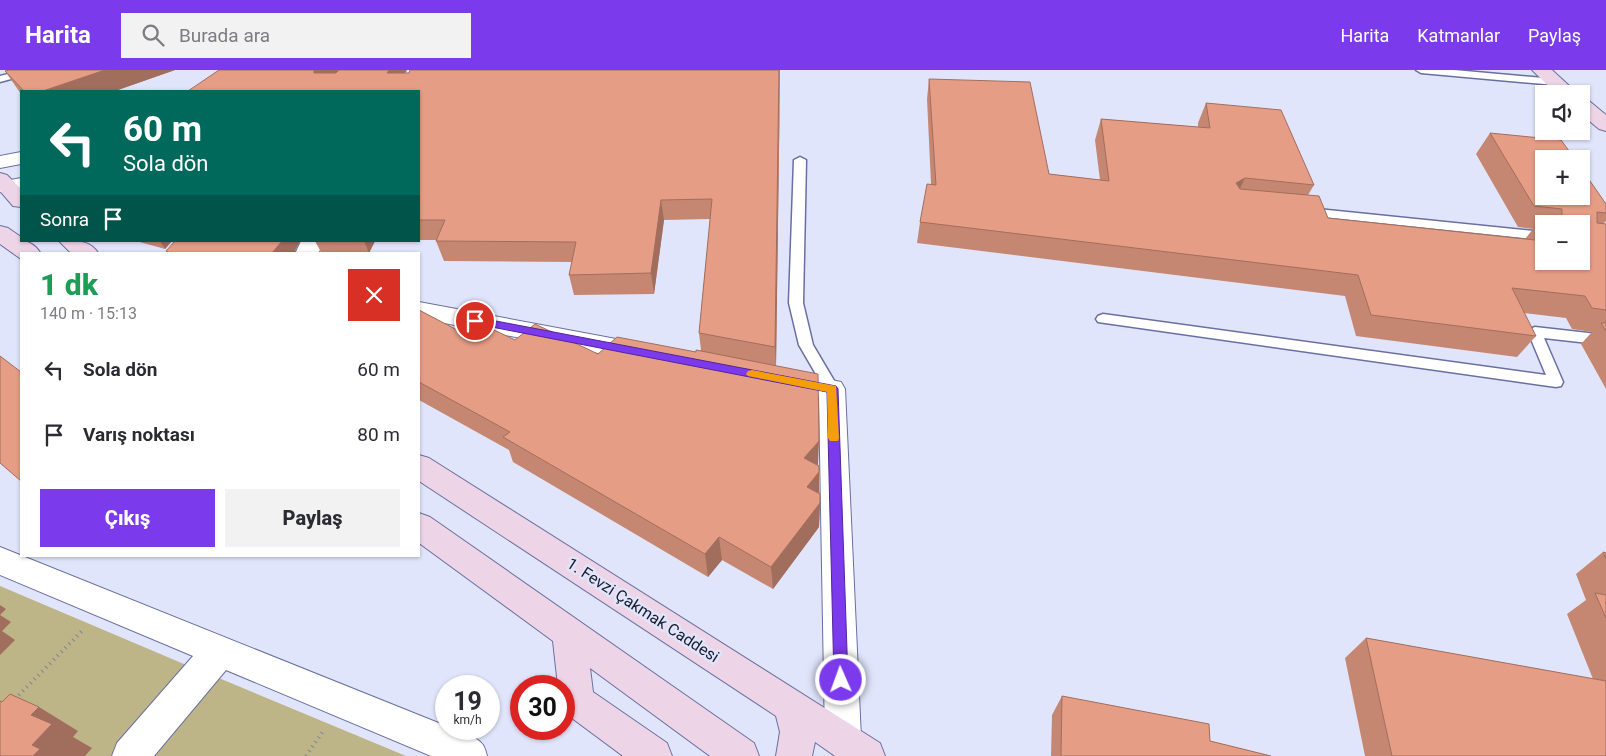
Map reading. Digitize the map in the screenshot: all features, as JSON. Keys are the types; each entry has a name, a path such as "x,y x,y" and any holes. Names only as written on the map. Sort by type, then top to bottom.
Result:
{"main road":[{"path":"1541,70 1558,85"},
{"path":"1590,112 1606,126"},
{"path":"0,233 27,252"},
{"path":"71,242 85,252"},
{"name":"1. Fevzi Çakmak Caddesi","path":"420,467 855,747"},
{"path":"420,527 742,756"},
{"path":"568,632 577,701 654,756"},
{"path":"792,706 798,732 794,756"}],"street":[{"path":"0,162 20,158"},
{"path":"420,310 669,358"},
{"path":"755,374 832,389 855,747"},
{"path":"0,561 453,747 469,756"},
{"path":"130,756 220,651"}],"lane":[{"path":"0,79 34,70"},
{"path":"1421,70 1538,85"},
{"path":"800,160 796,303 806,345 832,389"},
{"path":"1292,211 1535,235"},
{"path":"1103,319 1556,382 1535,332 1606,340"}],"path":[{"path":"14,700 108,605"}],"shaded area":[{"path":"0,586 191,667 114,756 0,756"},
{"path":"214,676 406,756 146,756"}],"building":[{"path":"105,70 46,90 23,90 5,71"},
{"path":"219,70 314,70 314,73 336,73 339,70 389,70 387,73 409,73 410,70 779,70 775,347 699,333 712,199 661,200 651,273 569,275 576,242 436,241 445,220 420,220 420,90 189,90"},
{"path":"929,79 1030,82 1049,174 1109,181 1101,119 1210,128 1206,103 1281,110 1314,185 1245,178 1236,183 1240,189 1319,196 1328,218 1535,240 1535,270 1590,270 1590,215 1562,215 1562,209 1534,206 1490,133 1535,137 1535,140 1561,140 1568,150 1535,150 1535,205 1590,205 1590,181 1606,204 1606,213 1597,212 1597,223 1606,224 1606,310 1592,308 1585,296 1512,288 1536,336 1371,315 1358,275 920,222 927,184 936,185"},
{"path":"174,242 281,242 273,252 166,251"},
{"path":"420,311 459,331 473,320 515,340 535,324 598,354 617,337 696,352 696,350 818,374 819,441 804,458 819,466 819,472 807,487 820,494 820,503 771,567 719,537 705,554 503,437 510,432 420,383"},
{"path":"1601,323 1606,323 1606,331"},
{"path":"0,356 20,371 20,480 0,463"},
{"path":"1595,593 1606,595 1606,618"},
{"path":"1366,638 1606,681 1606,756 1392,756"},
{"path":"10,694 39,707 31,715 52,724 32,745 40,749 33,756 0,756 0,701 2,702"},
{"path":"1062,696 1209,724 1210,741 1271,756 1061,756"}],"slow traffic":[{"path":"752,374 832,389 834,438"}],"route":[{"path":"475,321 832,389 841,680"}]}
